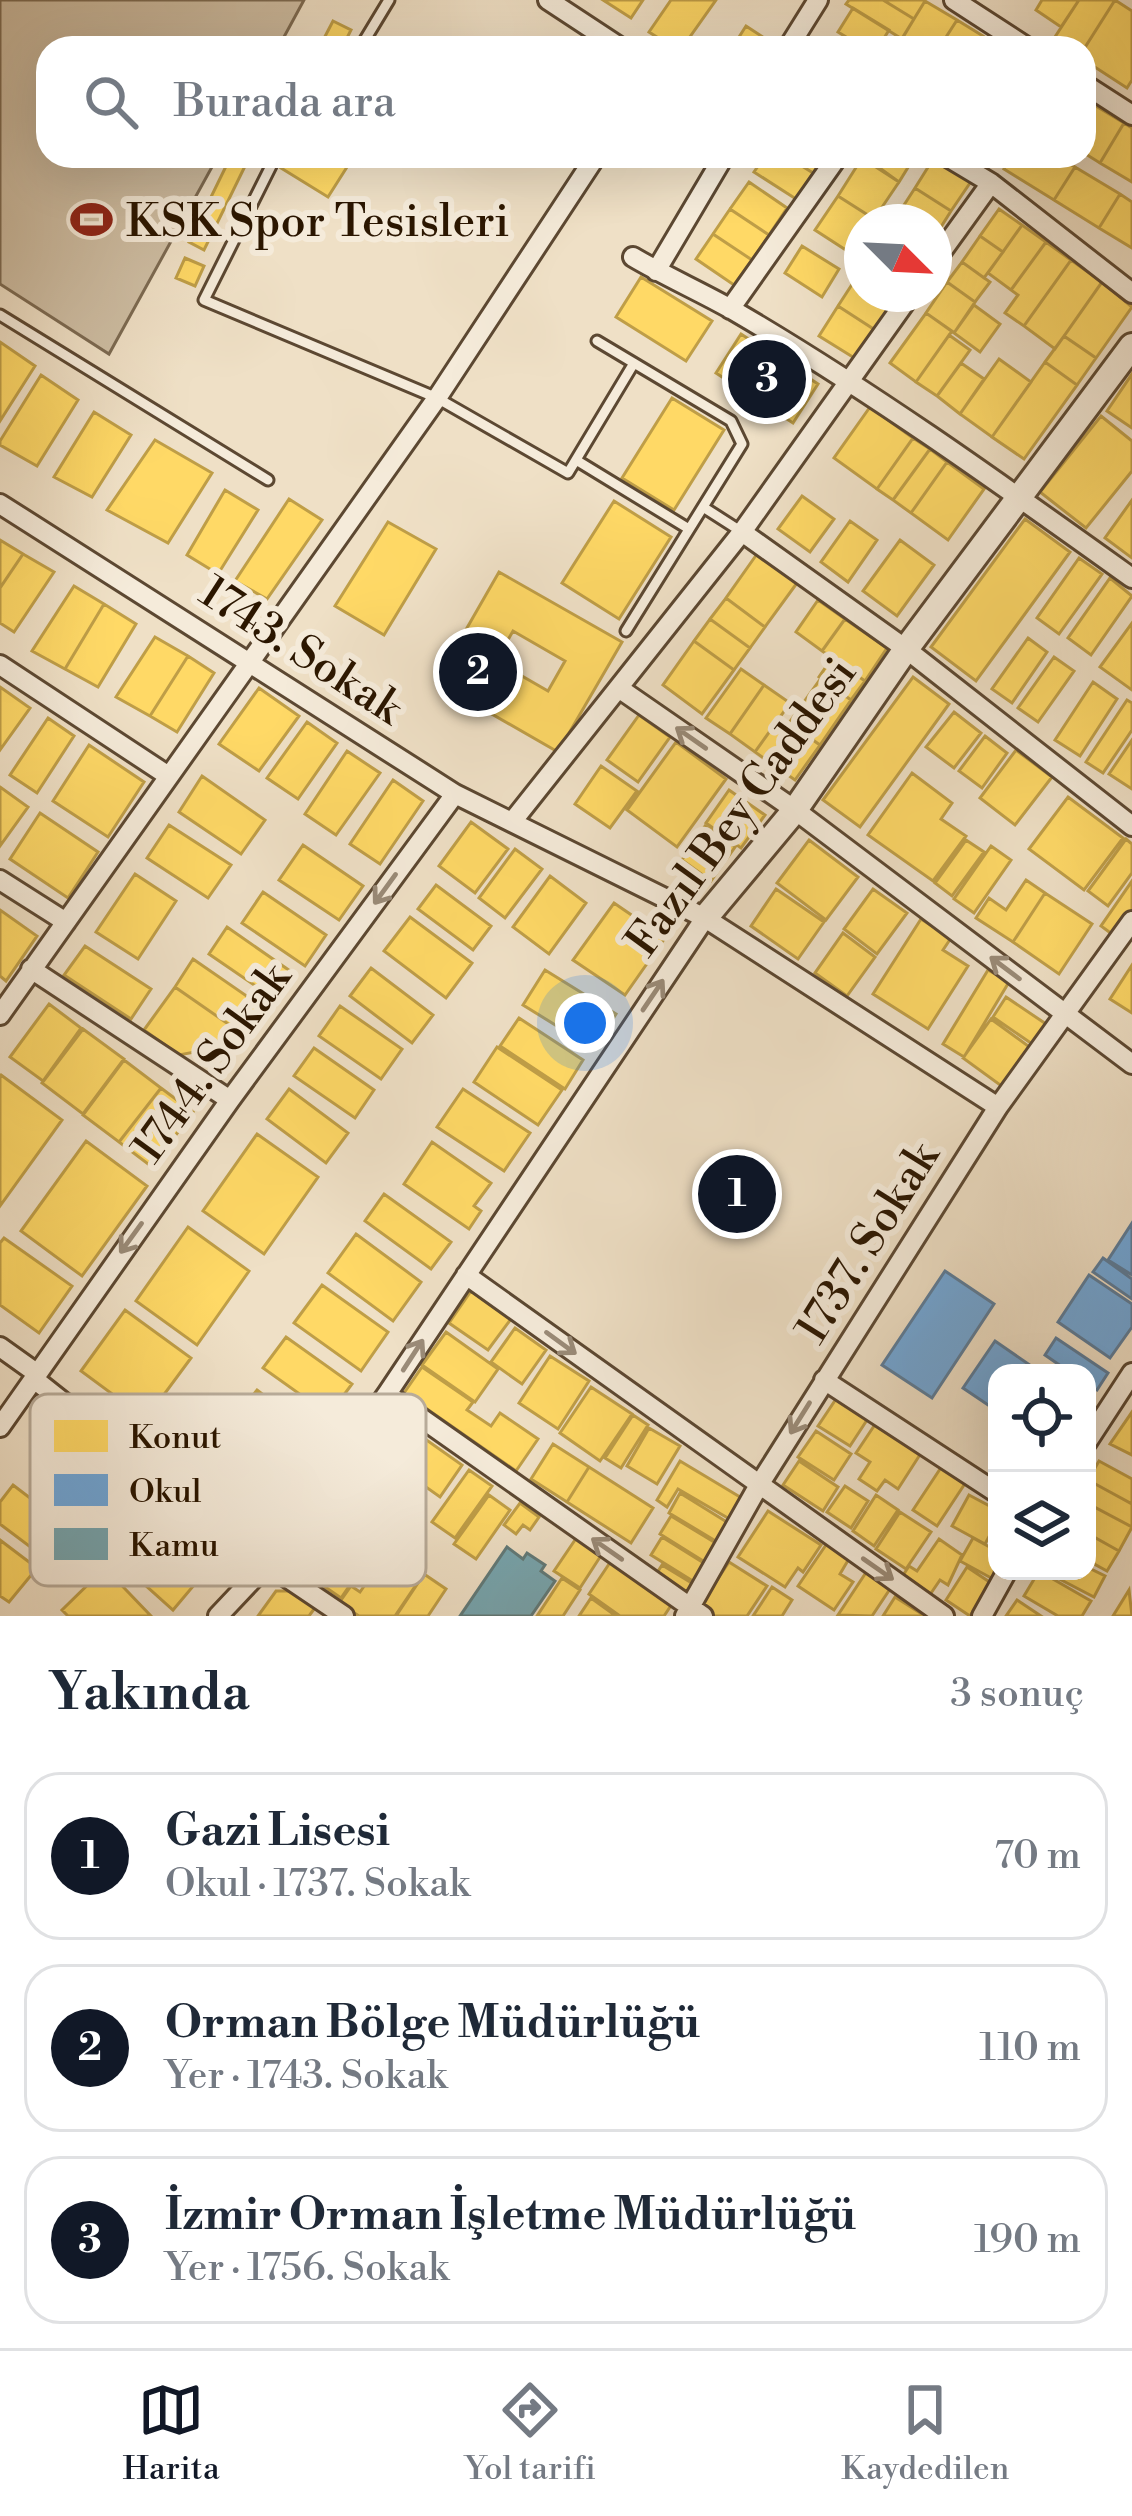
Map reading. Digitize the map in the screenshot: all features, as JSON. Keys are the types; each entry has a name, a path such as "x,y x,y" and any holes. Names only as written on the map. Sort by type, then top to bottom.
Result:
{"street":[{"path":"548,0 603,36"},
{"path":"796,36 818,0"},
{"path":"954,0 1010,36"},
{"path":"1096,92 1132,115"},
{"path":"0,1015 437,398 588,168"},
{"path":"656,271 717,168"},
{"path":"730,309 830,168"},
{"path":"966,168 1132,293"},
{"path":"952,237 991,183"},
{"path":"633,257 730,309 847,384 1018,496 1132,578"},
{"path":"512,822 742,532 898,312"},
{"name":"Fazıl Bey Caddesi","path":"387,1394 705,918 795,810 906,649 1132,346"},
{"name":"1743. Sokak","path":"0,504 454,794 705,918 998,1107"},
{"path":"742,532 906,649 1132,826"},
{"path":"0,665 167,775"},
{"path":"620,688 795,810 1132,1064"},
{"name":"1744. Sokak","path":"0,1427 230,1100 454,794"},
{"path":"0,880 66,922"},
{"name":"1737. Sokak","path":"692,1613 759,1484 824,1380 998,1107 1132,921"},
{"path":"31,969 230,1100"},
{"path":"466,1275 944,1616"},
{"path":"0,1347 56,1394"},
{"path":"1096,1428 1132,1373"},
{"path":"824,1380 988,1487"},
{"path":"426,1422 692,1613"},
{"path":"982,1616 1002,1580"},
{"name":"Fazıl Bey Caddesi","path":"218,1616 246,1586"},
{"path":"300,1586 344,1616"}],"lane":[{"path":"367,36 389,0"},
{"path":"270,168 204,300 437,398 568,473 634,363"},
{"path":"0,315 268,479"},
{"path":"597,341 731,421 742,444 626,631"},
{"path":"576,460 689,529"},
{"path":"703,507 742,532"}],"shaded area":[{"name":"KSK Spor Tesisleri","path":"0,0 304,0 284,36 36,36 36,168 211,168 109,354 0,284"}],"building: Konut":[{"path":"603,0 643,0 631,18"},
{"path":"671,0 716,0 690,36 649,32"},
{"path":"849,0 883,0 914,19 904,36 897,36 846,4"},
{"path":"883,0 924,0 925,1 914,19"},
{"path":"1042,0 1079,0 1061,27 1036,10"},
{"path":"1079,0 1115,0 1092,36 1056,36"},
{"path":"1115,0 1132,11 1132,80 1127,88 1096,68 1096,36 1092,36"},
{"path":"925,1 957,20 947,36 903,36"},
{"path":"853,8 889,30 885,36 838,32"},
{"path":"957,20 983,36 947,36"},
{"path":"333,21 351,30 348,36 325,36"},
{"path":"746,26 761,36 740,36"},
{"path":"1096,106 1124,123 1100,163 1096,160"},
{"path":"1124,123 1132,128 1132,182 1100,163"},
{"path":"225,168 244,168 204,250 189,242"},
{"path":"281,168 346,168 328,197"},
{"path":"757,168 805,168 813,173 796,199 754,172"},
{"path":"856,168 877,168 899,182 884,204 851,204 838,196"},
{"path":"880,168 908,168 899,182"},
{"path":"928,168 954,168 972,180 952,210 952,204 940,204 915,188"},
{"path":"1005,168 1074,168 1054,200"},
{"path":"1074,168 1120,194 1099,228 1054,200"},
{"path":"749,182 787,208 769,235 730,209"},
{"path":"915,188 940,204 905,204"},
{"path":"1120,194 1132,202 1132,248 1099,228"},
{"path":"838,196 851,204 844,204 844,249 815,230"},
{"path":"730,209 769,235 752,260 713,234"},
{"path":"999,209 1022,225 1003,252 980,236"},
{"path":"1022,225 1046,242 1011,290 988,273"},
{"path":"713,234 752,260 734,285 696,259"},
{"path":"980,236 1003,252 984,278 962,262"},
{"path":"1046,242 1071,260 1024,326 1005,313 1018,295 1011,290"},
{"path":"802,246 839,269 822,297 785,273"},
{"path":"185,258 204,266 195,286 176,278"},
{"path":"1071,260 1102,282 1055,349 1024,326"},
{"path":"962,262 990,282 975,302 952,286 952,275"},
{"path":"641,277 712,321 686,361 616,317"},
{"path":"1102,282 1132,307 1096,358 1064,336"},
{"path":"952,286 975,302 954,333 926,313 952,312"},
{"path":"974,305 1000,324 980,352 954,333"},
{"path":"838,306 875,330 856,359 819,336"},
{"path":"847,312 886,312 875,330"},
{"path":"926,313 952,331 916,382 890,363"},
{"path":"741,334 818,384 793,423 716,373"},
{"path":"949,335 970,350 937,396 916,382"},
{"path":"1064,336 1096,358 1077,385 1045,362"},
{"path":"0,342 35,366 0,421"},
{"path":"999,359 1031,382 992,437 960,414"},
{"path":"1045,362 1077,385 1024,459 992,437"},
{"path":"961,363 984,379 960,414 937,396"},
{"path":"1132,374 1132,428 1107,411"},
{"path":"41,375 78,400 37,466 0,441"},
{"path":"672,398 724,430 674,510 622,478"},
{"path":"870,407 913,438 877,489 834,458"},
{"path":"94,412 131,435 92,497 54,477"},
{"path":"1101,416 1132,441 1132,471 1086,528 1040,492"},
{"path":"913,438 930,449 893,500 877,489"},
{"path":"155,440 212,473 168,543 107,510"},
{"path":"930,449 947,462 911,513 893,500"},
{"path":"947,462 984,489 948,540 911,513"},
{"path":"225,490 258,510 218,574 187,555"},
{"path":"802,496 834,519 810,552 778,529"},
{"path":"289,499 322,520 267,599 235,581"},
{"path":"1132,500 1132,558 1105,538"},
{"path":"614,501 671,537 619,619 562,583"},
{"path":"1025,519 1070,552 976,681 931,647"},
{"path":"850,521 877,540 848,582 821,562"},
{"path":"388,522 436,549 384,635 335,606"},
{"path":"0,540 23,554 0,588"},
{"path":"900,540 934,565 897,616 863,591"},
{"path":"23,554 54,572 14,632 0,623 0,588"},
{"path":"757,554 797,583 765,627 726,598"},
{"path":"1079,558 1102,574 1059,634 1037,618"},
{"path":"499,572 622,642 558,752 436,682","holes":["513,631 565,661 548,691 496,661"]},
{"path":"1110,578 1132,596 1091,655 1068,638"},
{"path":"74,586 104,604 65,669 32,651"},
{"path":"726,598 765,627 750,648 710,619"},
{"path":"818,600 845,619 822,651 796,632"},
{"path":"104,604 136,624 98,687 65,669"},
{"path":"710,619 750,648 734,670 694,641"},
{"path":"845,619 887,648 865,681 822,651"},
{"path":"1132,623 1132,690 1100,667"},
{"path":"155,637 188,656 150,716 116,697"},
{"path":"1028,638 1047,652 1012,703 992,689"},
{"path":"694,641 734,670 702,714 663,685"},
{"path":"188,656 214,673 177,732 150,716"},
{"path":"1054,657 1074,671 1038,722 1018,708"},
{"path":"832,658 865,681 851,700 819,677"},
{"path":"741,669 764,685 730,734 706,718"},
{"path":"913,677 949,704 860,827 823,800"},
{"path":"821,678 851,700 820,745 789,723"},
{"path":"1093,682 1117,699 1080,756 1055,740"},
{"path":"764,685 790,703 755,752 730,734"},
{"path":"0,687 30,708 0,750"},
{"path":"259,688 299,716 259,771 219,744"},
{"path":"1127,700 1132,703 1132,730 1103,773 1086,762"},
{"path":"954,712 981,733 954,768 926,747"},
{"path":"639,715 670,737 638,782 607,760"},
{"path":"780,717 820,745 795,780 755,752"},
{"path":"48,718 74,736 37,793 10,775"},
{"path":"307,722 337,743 298,799 267,778"},
{"path":"985,736 1007,753 982,788 959,771"},
{"path":"1132,740 1132,789 1109,774"},
{"path":"676,742 726,779 677,847 627,810"},
{"path":"89,745 144,782 108,837 53,801"},
{"path":"1016,750 1052,777 1015,825 980,798"},
{"path":"347,751 380,773 336,835 305,814"},
{"path":"601,766 637,791 610,828 575,804"},
{"path":"912,773 952,803 941,819 966,836 933,881 868,835"},
{"path":"202,776 265,820 241,854 179,812"},
{"path":"393,780 423,801 380,864 350,844"},
{"path":"0,787 28,807 0,846"},
{"path":"729,790 765,815 741,848 706,823"},
{"path":"1068,797 1123,838 1084,890 1029,849"},
{"path":"40,813 98,852 68,898 10,859"},
{"path":"471,822 508,849 475,893 439,866"},
{"path":"169,825 231,865 208,898 147,858"},
{"path":"705,826 735,847 711,881 682,860"},
{"path":"1126,839 1132,844 1132,873 1108,906 1088,891"},
{"path":"809,840 858,877 826,920 777,883"},
{"path":"966,840 984,852 952,896 935,883"},
{"path":"303,845 363,886 339,920 279,880"},
{"path":"991,846 1011,860 974,913 954,899"},
{"path":"515,849 542,869 505,918 479,898"},
{"path":"135,874 176,901 138,959 96,932"},
{"path":"550,876 586,903 549,954 513,927"},
{"path":"1026,880 1045,893 1013,942 976,918 989,898 1006,910"},
{"path":"1132,881 1132,913 1116,937 1101,926"},
{"path":"436,885 491,926 473,950 418,909"},
{"path":"776,889 824,922 798,959 751,926"},
{"path":"873,889 907,913 877,954 844,929"},
{"path":"263,892 326,935 305,966 242,923"},
{"path":"1045,893 1092,924 1059,974 1013,942"},
{"path":"614,903 665,938 625,995 573,960"},
{"path":"0,910 37,936 6,981 0,976"},
{"path":"410,917 472,963 446,998 384,951"},
{"path":"921,919 951,938 943,950 968,966 928,1029 873,994"},
{"path":"227,927 293,973 276,1000 209,954"},
{"path":"843,933 875,957 847,996 815,973"},
{"path":"85,946 151,989 131,1019 64,975"},
{"path":"193,959 264,1008 244,1035 175,987"},
{"path":"1132,965 1132,1013 1110,999"},
{"path":"371,968 433,1015 412,1043 350,996"},
{"path":"545,970 616,1014 594,1049 523,1005"},
{"path":"988,970 1009,982 964,1057 943,1044"},
{"path":"175,987 244,1035 238,1044 179,1055 144,1030"},
{"path":"1006,997 1052,1028 1038,1048 993,1017"},
{"path":"49,1004 81,1028 43,1081 10,1057"},
{"path":"340,1006 402,1049 381,1079 319,1036"},
{"path":"519,1018 583,1060 565,1089 500,1046"},
{"path":"991,1019 1035,1051 1007,1090 963,1058"},
{"path":"83,1029 124,1059 83,1114 42,1083"},
{"path":"497,1047 562,1090 538,1125 474,1082"},
{"path":"314,1048 374,1090 355,1118 294,1076"},
{"path":"124,1060 161,1088 119,1142 83,1115"},
{"path":"0,1076 62,1120 0,1206"},
{"path":"161,1088 193,1112 152,1167 119,1142"},
{"path":"289,1089 348,1133 326,1163 267,1119"},
{"path":"463,1089 530,1133 504,1171 437,1127"},
{"path":"257,1134 318,1177 264,1254 203,1211"},
{"path":"86,1141 147,1186 82,1276 21,1231"},
{"path":"432,1142 491,1183 474,1206 481,1211 469,1229 404,1184"},
{"path":"384,1194 451,1242 431,1269 365,1221"},
{"path":"188,1227 249,1271 197,1345 136,1301"},
{"path":"356,1234 421,1282 393,1321 328,1273"},
{"path":"4,1238 72,1286 39,1333 0,1305 0,1243"},
{"path":"322,1285 388,1332 361,1371 294,1323"},
{"path":"471,1291 511,1319 488,1350 449,1323"},
{"path":"125,1310 191,1358 164,1394 112,1394 81,1371"},
{"path":"515,1328 546,1350 522,1384 491,1362"},
{"path":"446,1332 498,1369 475,1402 422,1365"},
{"path":"286,1337 352,1384 345,1394 300,1394 263,1368"},
{"path":"550,1356 589,1381 558,1429 519,1403"},
{"path":"422,1367 473,1402 467,1410 491,1426 500,1413 538,1439 516,1471 426,1408 426,1394 404,1393"},
{"path":"591,1387 632,1414 600,1461 560,1433"},
{"path":"838,1396 869,1417 850,1446 818,1426"},
{"path":"1132,1412 1132,1455 1110,1444"},
{"path":"633,1415 648,1425 621,1468 605,1458"},
{"path":"878,1420 923,1450 898,1489 885,1480 877,1491 859,1479 870,1462 856,1453"},
{"path":"649,1428 680,1446 657,1484 627,1466"},
{"path":"816,1431 851,1454 834,1480 798,1457"},
{"path":"426,1440 462,1465 440,1497 426,1487"},
{"path":"553,1444 589,1467 567,1502 531,1479"},
{"path":"680,1461 745,1500 733,1521 678,1489 667,1507 657,1500"},
{"path":"799,1461 838,1487 823,1511 783,1485"},
{"path":"1099,1461 1132,1479 1132,1504 1096,1484"},
{"path":"944,1463 968,1479 937,1526 913,1510"},
{"path":"589,1467 653,1508 631,1543 567,1502"},
{"path":"469,1470 492,1486 455,1538 432,1522"},
{"path":"1096,1484 1132,1504 1132,1527 1096,1508"},
{"path":"13,1485 30,1498 30,1547 0,1524 0,1502"},
{"path":"845,1486 868,1501 851,1528 827,1512"},
{"path":"680,1493 730,1524 719,1543 669,1513"},
{"path":"489,1495 510,1510 476,1559 454,1544"},
{"path":"876,1495 898,1510 874,1546 853,1531"},
{"path":"969,1495 988,1505 985,1544 952,1526"},
{"path":"520,1503 539,1517 530,1530 523,1525 516,1534 504,1525"},
{"path":"1096,1508 1132,1527 1119,1551 1096,1538"},
{"path":"768,1511 821,1545 803,1572 798,1568 785,1587 738,1557"},
{"path":"900,1512 931,1532 906,1569 876,1549"},
{"path":"671,1516 719,1545 708,1564 660,1534"},
{"path":"577,1537 602,1554 580,1588 554,1571"},
{"path":"662,1537 707,1565 696,1583 651,1555"},
{"path":"973,1538 988,1546 988,1576 960,1561"},
{"path":"1096,1538 1119,1551 1107,1571 1096,1565"},
{"path":"939,1539 962,1555 948,1585 940,1580 927,1599 900,1580 909,1566 917,1571"},
{"path":"0,1540 30,1563 30,1576 9,1602 0,1596"},
{"path":"828,1542 850,1557 840,1574 853,1582 834,1610 798,1586"},
{"path":"611,1561 672,1604 664,1616 620,1616 589,1594"},
{"path":"729,1562 767,1586 747,1616 713,1616 699,1607"},
{"path":"662,1565 695,1585 686,1600 653,1579"},
{"path":"967,1567 991,1583 970,1616 946,1600"},
{"path":"867,1571 892,1586 872,1616 838,1615"},
{"path":"1096,1572 1105,1576 1094,1597 1061,1580 1096,1580"},
{"path":"426,1575 446,1589 428,1616 396,1616 416,1586 426,1586"},
{"path":"562,1578 580,1590 563,1616 537,1616"},
{"path":"1034,1580 1055,1580 1091,1601 1082,1616 1058,1616 1024,1596"},
{"path":"87,1586 122,1586 151,1616 68,1616 62,1610"},
{"path":"146,1586 193,1586 173,1610"},
{"path":"324,1586 349,1586 341,1598"},
{"path":"351,1586 360,1592 364,1586 415,1586 395,1616 359,1616 339,1603"},
{"path":"772,1587 792,1600 782,1616 753,1616"},
{"path":"1129,1590 1132,1616 1113,1616"},
{"path":"276,1591 299,1591 317,1605 309,1616 258,1616"},
{"path":"895,1597 925,1616 883,1616"},
{"path":"591,1598 616,1616 579,1616"},
{"path":"1017,1600 1041,1616 1006,1616"}],"building: Okul":[{"path":"1132,1223 1132,1275 1108,1260"},
{"path":"1103,1258 1132,1279 1132,1299 1093,1272"},
{"path":"945,1271 994,1304 932,1398 882,1365"},
{"path":"1089,1275 1132,1304 1132,1327 1110,1358 1058,1322"},
{"path":"1056,1338 1095,1364 1058,1364 1045,1355"},
{"path":"995,1341 1028,1364 988,1364 988,1405 963,1388"},
{"path":"1096,1365 1108,1373 1096,1389"}],"building: Kamu":[{"path":"507,1547 523,1559 527,1553 545,1565 541,1571 555,1581 531,1616 460,1616"}],"place":[{"name":"KSK Spor Tesisleri","path":"92,220"},
{"name":"İzmir Orman İşletme Müdürlüğü","path":"767,379"},
{"name":"Orman Bölge Müdürlüğü","path":"478,672"},
{"name":"Gazi Lisesi","path":"737,1194"}]}
